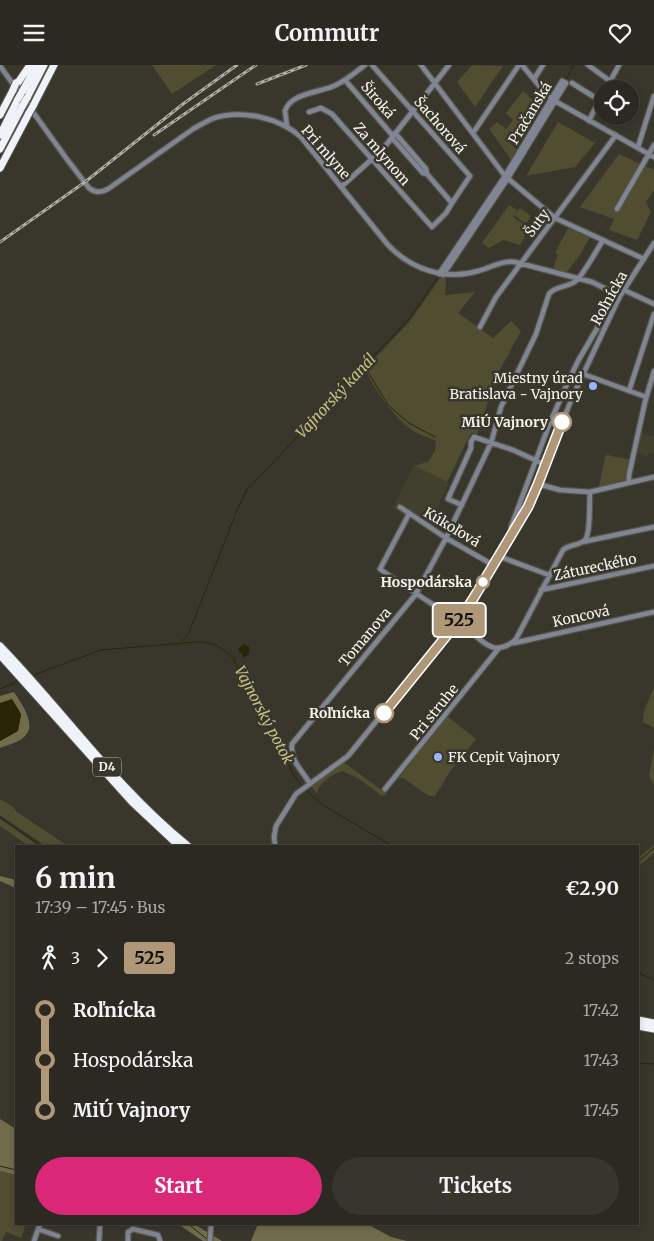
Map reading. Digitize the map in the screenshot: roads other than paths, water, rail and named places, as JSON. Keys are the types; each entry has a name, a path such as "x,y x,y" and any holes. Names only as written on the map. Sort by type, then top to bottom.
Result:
{"highway":[{"path":"0,115 15,86 23,65"},
{"path":"15,86 30,65"},
{"path":"25,95 37,65"},
{"path":"0,135 44,65"},
{"path":"0,168 54,65"},
{"path":"0,149 21,102"},
{"name":"D4","path":"0,646 21,672 124,786 158,820 187,845"},
{"name":"D4","path":"0,655 21,672"},
{"name":"D4","path":"30,682 109,777 177,845"},
{"path":"639,1020 654,1023"},
{"path":"639,1026 654,1029"}],"street":[{"path":"287,126 285,111 292,101 299,97 330,88 345,80 365,65"},
{"name":"Šachorová","path":"372,65 470,176 452,203"},
{"path":"421,65 507,177 555,218 644,259"},
{"path":"341,187 372,159 393,136 449,65"},
{"path":"474,133 520,65 554,100 652,155"},
{"path":"534,79 543,65"},
{"path":"588,65 609,80"},
{"path":"611,80 619,65"},
{"name":"Pri mlyne","path":"0,66 66,158 89,188 96,192 108,189 193,129 216,118 233,115 251,116 287,126 301,137 388,245 400,257 418,267 441,274 472,273 507,261 521,263 596,283 620,296"},
{"name":"Široká","path":"345,80 393,136 426,169 427,174 452,203"},
{"path":"572,83 594,97"},
{"path":"638,147 654,96"},
{"name":"Pračanská","path":"441,274 507,177 554,100"},
{"name":"Za mlynom","path":"309,112 321,108 326,109 432,227 446,213 452,203"},
{"path":"589,121 594,110"},
{"name":"Šuty","path":"480,327 496,297 616,135"},
{"path":"617,209 652,155 654,145"},
{"path":"579,278 603,240"},
{"name":"Roľnícka","path":"275,845 276,827 289,803 304,787 348,756 468,608 521,519 538,486 560,427 587,365 620,296 654,243"},
{"name":"Tomanova","path":"304,787 307,777 294,762 291,752 292,744 416,594 462,505 491,443 501,407 536,334 549,294 554,289 571,284 579,278"},
{"path":"624,290 654,304"},
{"path":"628,391 654,314"},
{"name":"Roľnícka","path":"511,534 511,527 549,425 578,361 599,325"},
{"path":"578,361 587,365"},
{"path":"630,482 632,460 646,397 654,371"},
{"path":"583,374 646,397"},
{"path":"462,505 448,499 474,437 546,465"},
{"path":"528,485 581,493 654,477"},
{"path":"590,492 587,536 590,541"},
{"name":"Kúkoľová","path":"400,507 493,565"},
{"path":"409,514 380,569 458,621 489,645 494,648 500,648"},
{"path":"516,516 517,519 521,519"},
{"path":"513,643 566,547 654,527"},
{"path":"582,542 587,536"},
{"path":"498,556 549,575"},
{"name":"Zátureckého","path":"541,591 654,565"},
{"name":"Koncová","path":"500,648 513,643 654,612"},
{"name":"Pri struhe","path":"385,789 500,648"},
{"path":"99,1241 100,1225"},
{"path":"210,1239 211,1225"},
{"path":"34,1241 39,1226 58,1236"},
{"path":"128,1241 128,1232 131,1229 158,1235 160,1241"}],"waterway":[{"name":"Vajnorský kanál","path":"565,81 574,65"},
{"name":"Vajnorský kanál","path":"235,515 246,491 410,318 438,277"},
{"path":"365,367 388,405 409,423 435,437"},
{"name":"Vajnorský kanál","path":"182,641 188,635 234,518"},
{"name":"Vajnorský potok","path":"31,676 101,650 195,642 216,645 233,658 294,775 303,787"},
{"name":"Vajnorský potok","path":"0,689 18,681"},
{"name":"Vajnorský potok","path":"305,790 323,805 390,845"},
{"path":"0,817 40,845"},
{"path":"639,861 654,848"},
{"name":"Vajnorský potok","path":"639,973 654,980"},
{"path":"639,1063 654,1064"},
{"path":"0,1166 15,1170"},
{"path":"189,1225 207,1239"}],"railway":[{"path":"0,242 85,182 183,104 237,65"},
{"path":"154,135 256,65"},
{"path":"257,84 306,65"}],"place":[{"name":"Miestny úrad Bratislava - Vajnory","path":"593,386"},
{"name":"MiÚ Vajnory","path":"562,422"},
{"name":"Hospodárska","path":"483,582"},
{"name":"Roľnícka","path":"384,713"},
{"name":"FK Cepit Vajnory","path":"438,757"}]}
